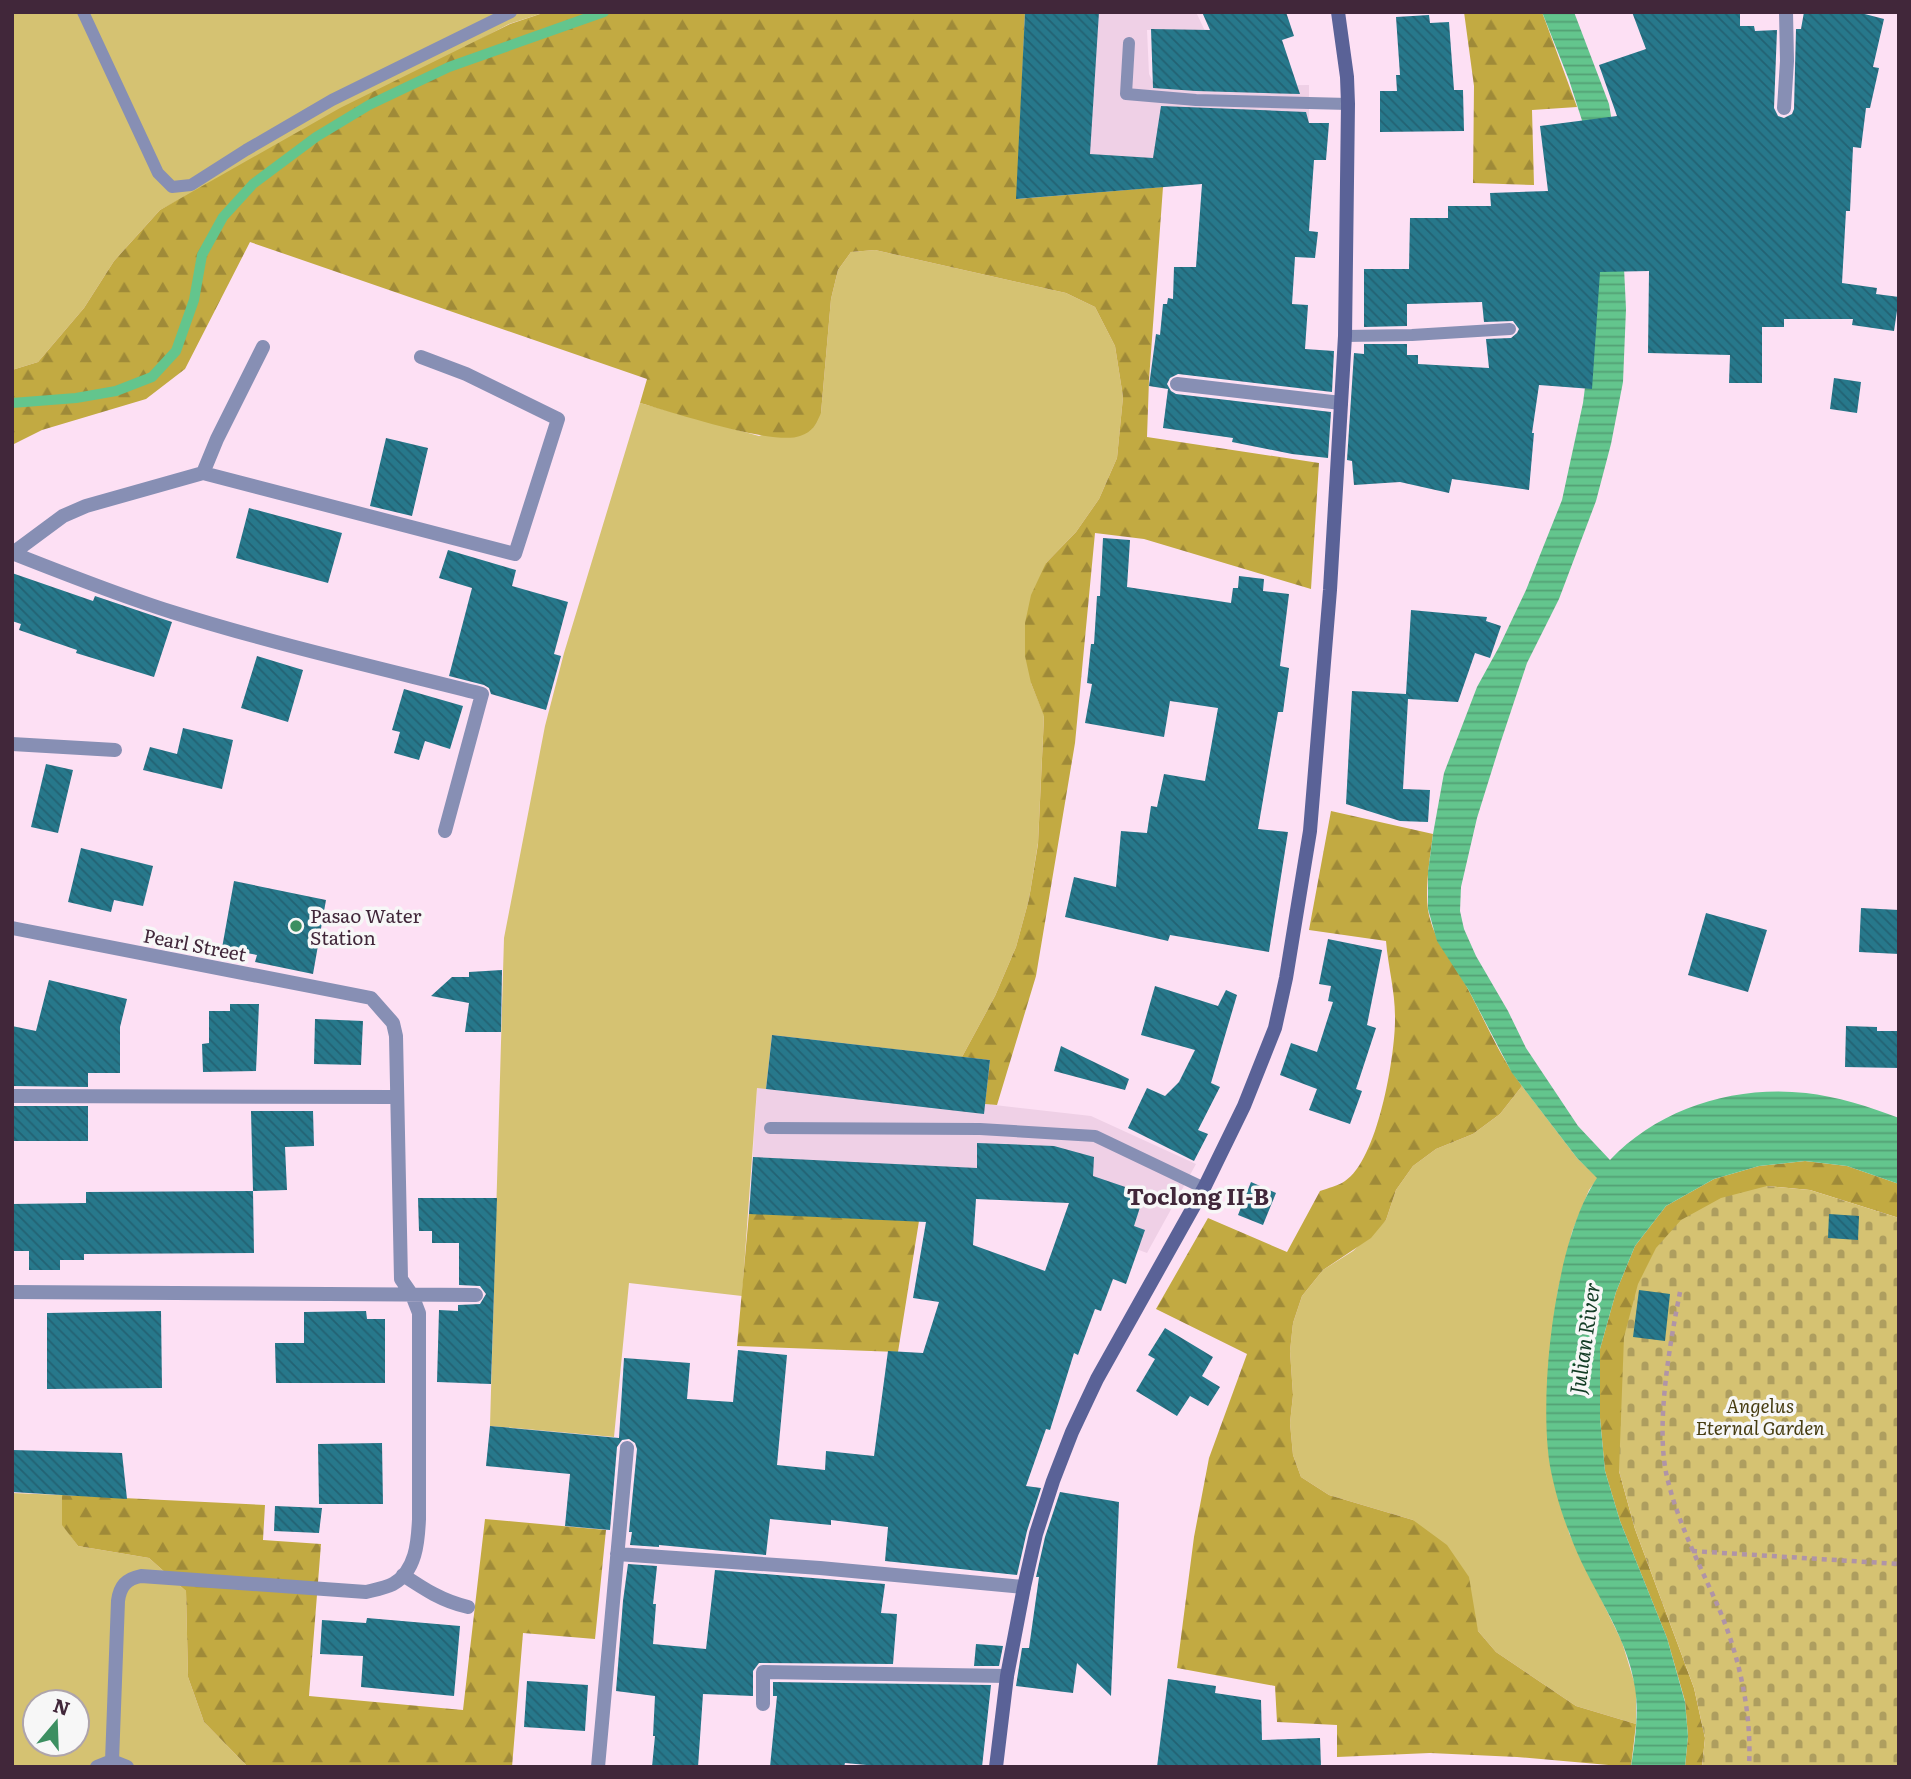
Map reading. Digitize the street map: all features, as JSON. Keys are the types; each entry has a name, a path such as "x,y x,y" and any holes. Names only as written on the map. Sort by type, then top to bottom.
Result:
{"street":[{"path":"996,1767 1007,1676 1035,1534 1072,1432 1097,1378 1204,1188 1262,1066 1275,1028 1286,978 1310,831 1330,590 1345,336 1348,104 1338,12"},
{"path":"1784,108 1786,12"},
{"path":"203,473 263,347"},
{"path":"13,553 63,516 86,506 203,473 515,554 558,419 466,374 421,357"},
{"path":"1177,384 1341,403"},
{"path":"13,553 87,583 171,612 313,652 482,694 445,831"},
{"path":"12,744 115,750"},
{"name":"Pearl Street","path":"12,928 371,998 393,1023 396,1036 397,1097"},
{"path":"12,1096 397,1097 401,1279 412,1295 419,1313 419,1519 418,1544 410,1567 394,1584 366,1592 141,1576 124,1583 119,1590 118,1601 112,1761"},
{"path":"12,1292 476,1295"},
{"path":"598,1767 627,1448"},
{"path":"617,1554 820,1568 1024,1587"},
{"path":"403,1575 447,1602 468,1607"},
{"path":"762,1704 763,1672 1007,1676"},
{"path":"97,1767 112,1761 127,1767"}],"lane":[{"path":"83,12 158,173 172,187 181,188 191,185 332,100 511,12"},
{"path":"1129,44 1126,94 1196,100 1348,104"},
{"path":"1345,336 1510,329"},
{"path":"770,1128 980,1129 1095,1136 1204,1188"}],"path":[{"path":"1680,1292 1670,1343 1663,1444 1667,1476 1692,1550 1721,1613 1736,1655 1744,1698 1750,1751 1749,1767"},
{"path":"1692,1550 1899,1564"}],"shaded area":[{"path":"1064,12 1196,12 1205,31 1147,30 1149,74 1154,84 1166,87 1309,85 1309,120 1193,121 1186,185 1016,199"},
{"path":"772,1035 990,1060 986,1104 1091,1116 1196,1164 1147,1253 1082,1229 1091,1204 976,1199 749,1213 757,1088 766,1088"}],"green space":[{"path":"12,12 546,12 509,24 160,210 114,261 84,308 38,362 12,370"},
{"path":"546,12 1025,12 1017,199 1163,187 1147,437 1319,463 1311,589 1144,539 1095,533 1075,743 1036,976 997,1105 985,1104 990,1060 962,1057 995,996 1016,947 1029,899 1038,844 1044,716 1031,683 1025,656 1025,623 1031,595 1046,563 1076,532 1099,499 1117,458 1123,397 1115,346 1095,307 1066,293 875,250 851,252 838,270 831,299 821,413 811,430 800,436 787,438 722,427 640,403 647,379 250,242 185,369 146,399 42,430 12,445 12,370 38,362 84,308 114,261 160,210 340,108 510,24"},
{"path":"1464,12 1542,12 1577,107 1532,110 1534,185 1473,183 1474,86"},
{"path":"875,250 1066,293 1095,307 1115,346 1123,397 1117,458 1099,499 1076,532 1046,563 1031,683 1044,715 1038,843 1029,899 1016,947 995,996 962,1057 772,1035 766,1089 757,1088 742,1296 629,1283 614,1437 490,1426 504,938 545,726 564,653 640,403 759,436 821,413 831,299 838,270 851,252"},
{"path":"1331,811 1433,834 1427,891 1431,922 1500,1052 1522,1086 1500,1114 1473,1134 1436,1149 1413,1166 1396,1190 1386,1220 1371,1238 1323,1270 1302,1296 1293,1323 1290,1351 1293,1455 1301,1477 1329,1495 1413,1520 1447,1545 1469,1577 1478,1631 1496,1652 1576,1706 1636,1724 1631,1767 1430,1753 1337,1757 1337,1725 1277,1722 1275,1686 1177,1668 1194,1537 1209,1458 1247,1354 1156,1309 1208,1218 1287,1252 1320,1191 1345,1181 1357,1169 1367,1152 1376,1129 1388,1079 1395,1016 1386,941 1309,930"},
{"path":"1522,1086 1577,1158 1598,1178 1589,1190 1572,1232 1558,1290 1548,1384 1569,1533 1622,1642 1636,1688 1636,1724 1576,1706 1496,1652 1478,1631 1413,1520 1329,1495 1301,1477 1293,1455 1290,1351 1293,1323 1302,1296 1323,1270 1353,1251 1386,1220 1396,1190 1413,1166 1436,1149 1473,1134 1500,1114"},
{"path":"1805,1161 1847,1166 1899,1184 1899,1218 1810,1190 1767,1186 1619,1471 1635,1529 1694,1688 1705,1738 1702,1767 1685,1767 1688,1736 1685,1701 1667,1638 1620,1521 1605,1471 1600,1418 1600,1349 1616,1292 1635,1246 1666,1206 1714,1179 1759,1166"},
{"name":"Angelus Eternal Garden","path":"1767,1186 1810,1190 1899,1218 1899,1767 1702,1767 1705,1738 1694,1688 1635,1529 1619,1471 1624,1337 1638,1284 1656,1248 1681,1220 1721,1198"},
{"path":"749,1213 919,1221 898,1352 737,1346"},
{"path":"12,1493 62,1495 62,1524 78,1546 149,1558 186,1591 188,1677 204,1722 248,1767 12,1767"},
{"path":"62,1495 265,1505 263,1540 321,1544 309,1696 463,1710 485,1519 606,1530 595,1639 523,1633 512,1767 248,1767 204,1722 188,1677 186,1591 149,1558 78,1546 62,1525"}],"water":[{"name":"Julian River","path":"1542,12 1574,12 1609,104 1619,164 1626,309 1623,382 1596,501 1559,599 1527,663 1477,818 1461,887 1460,911 1464,929 1526,1048 1578,1126 1610,1160 1651,1126 1675,1114 1700,1104 1752,1093 1779,1091 1817,1094 1853,1102 1899,1118 1899,1184 1847,1166 1805,1161 1759,1166 1714,1179 1666,1206 1635,1246 1616,1292 1600,1349 1600,1418 1605,1471 1620,1521 1667,1638 1685,1702 1688,1736 1685,1767 1631,1767 1637,1707 1631,1667 1624,1647 1577,1552 1550,1466 1546,1398 1553,1318 1570,1239 1582,1205 1597,1178 1577,1158 1512,1073 1468,989 1437,941 1428,909 1428,872 1444,773 1477,687 1526,590 1562,500 1583,403 1592,332 1587,136 1569,80"}],"building":[{"path":"1025,12 1099,12 1090,154 1153,158 1161,106 1306,112 1309,123 1329,123 1326,160 1314,160 1309,231 1318,232 1315,258 1295,257 1292,304 1308,305 1305,349 1334,351 1332,392 1178,374 1170,378 1167,384 1176,394 1331,412 1328,458 1232,442 1233,438 1163,428 1168,389 1149,386 1156,334 1160,335 1163,304 1167,304 1168,298 1173,299 1174,267 1196,267 1202,184 1016,199"},
{"path":"1202,12 1286,12 1294,36 1282,40 1300,94 1153,88 1151,29 1210,30"},
{"path":"1632,12 1740,12 1740,26 1754,26 1755,31 1777,30 1774,108 1778,116 1784,118 1792,114 1794,109 1796,29 1801,29 1804,12 1857,12 1884,19 1873,67 1879,68 1870,108 1866,108 1861,148 1853,147 1850,211 1846,211 1842,283 1877,288 1876,294 1899,297 1894,331 1852,325 1853,319 1784,319 1784,327 1762,327 1762,383 1729,383 1730,355 1648,353 1649,271 1600,272 1592,389 1539,385 1532,433 1529,490 1452,479 1449,493 1400,482 1354,485 1352,461 1347,460 1354,353 1364,354 1364,344 1407,344 1407,355 1418,355 1418,364 1489,368 1486,339 1511,338 1519,329 1513,321 1484,322 1482,302 1407,304 1407,326 1364,327 1364,269 1409,269 1410,218 1448,218 1448,206 1491,206 1490,193 1548,191 1540,126 1617,116 1599,65 1646,49"},
{"path":"1429,15 1430,23 1449,22 1454,90 1463,90 1464,131 1380,132 1380,91 1397,91 1396,75 1400,75 1396,17"},
{"path":"1834,378 1861,382 1857,413 1830,409"},
{"path":"386,438 428,448 412,516 370,506"},
{"path":"249,508 342,533 328,583 236,558"},
{"path":"1103,538 1130,540 1127,587 1231,603 1233,588 1238,588 1239,576 1264,579 1263,591 1289,594 1280,666 1289,668 1283,712 1278,712 1258,829 1288,832 1269,952 1170,935 1168,941 1065,917 1074,877 1116,887 1121,831 1147,833 1151,806 1157,807 1164,774 1205,781 1218,708 1170,701 1164,737 1085,723 1092,684 1087,683 1091,644 1094,644 1097,596 1100,596"},
{"path":"448,550 516,570 512,586 568,602 554,654 561,656 546,710 491,694 489,688 484,685 449,676 472,588 439,578"},
{"path":"12,573 93,601 95,596 172,622 154,677 76,653 77,650 19,630 21,624 12,621"},
{"path":"1411,610 1487,617 1486,621 1501,626 1490,658 1475,653 1458,702 1408,699 1403,789 1430,790 1428,822 1400,821 1346,804 1352,691 1406,694"},
{"path":"257,656 303,670 288,722 241,708"},
{"path":"404,689 463,706 450,749 425,741 419,760 394,753 400,732 392,730"},
{"path":"183,728 233,740 222,789 143,770 150,747 177,754"},
{"path":"46,764 73,770 58,833 31,827"},
{"path":"81,848 153,866 143,906 114,900 111,912 68,902"},
{"path":"234,881 326,900 313,974 255,962 257,955 222,948"},
{"path":"1861,908 1899,910 1899,954 1859,952"},
{"path":"1706,913 1767,930 1748,992 1688,975"},
{"path":"1328,939 1382,950 1367,1025 1376,1028 1356,1089 1362,1091 1350,1124 1309,1110 1317,1089 1280,1075 1291,1043 1317,1052 1333,1002 1328,1001 1331,986 1319,984"},
{"path":"502,970 501,1032 465,1032 469,1003 431,996 452,977 469,977 469,972"},
{"path":"49,980 127,999 120,1027 120,1073 88,1073 88,1087 12,1086 12,1026 36,1031"},
{"path":"1155,986 1218,1006 1226,990 1237,995 1211,1083 1220,1087 1198,1130 1208,1134 1194,1161 1128,1128 1147,1088 1165,1096 1179,1082 1195,1050 1141,1035"},
{"path":"230,1004 259,1004 256,1071 203,1072 202,1044 209,1043 209,1011 230,1011"},
{"path":"315,1019 363,1021 361,1065 314,1064"},
{"path":"1846,1026 1899,1031 1899,1068 1845,1067"},
{"path":"772,1035 990,1060 984,1114 766,1089"},
{"path":"1061,1046 1129,1079 1125,1090 1054,1071"},
{"path":"12,1106 88,1106 88,1141 12,1141"},
{"path":"251,1111 313,1111 314,1146 285,1147 287,1190 253,1191"},
{"path":"977,1143 1054,1146 1094,1157 1093,1176 1140,1192 1137,1200 1142,1201 1134,1226 1145,1230 1126,1284 1113,1279 1101,1311 1095,1309 1078,1355 1074,1353 1050,1430 1046,1429 1026,1486 1041,1488 1017,1575 885,1561 888,1527 831,1520 831,1525 770,1519 766,1555 659,1545 630,1545 637,1449 635,1443 629,1439 622,1440 617,1447 610,1530 565,1526 570,1474 486,1466 490,1426 619,1438 624,1358 690,1363 687,1399 733,1402 738,1350 787,1355 777,1465 825,1470 826,1451 874,1456 888,1351 923,1353 939,1302 913,1298 926,1222 749,1214 753,1157 977,1168","holes":["976,1199 1069,1203 1045,1271 973,1245"]},
{"path":"1251,1182 1276,1193 1263,1225 1238,1215"},
{"path":"253,1191 254,1253 84,1254 84,1260 60,1260 60,1270 29,1270 29,1251 12,1251 12,1204 86,1203 86,1192"},
{"path":"418,1198 497,1198 491,1384 437,1382 439,1310 458,1311 458,1305 480,1304 486,1294 480,1286 459,1285 459,1243 432,1243 432,1231 419,1231"},
{"path":"1829,1214 1859,1216 1858,1240 1828,1238"},
{"path":"1639,1290 1670,1294 1665,1341 1633,1337"},
{"path":"161,1311 162,1388 47,1389 47,1313"},
{"path":"366,1311 367,1319 385,1319 385,1383 276,1383 275,1343 304,1343 304,1312"},
{"path":"1165,1328 1213,1357 1202,1376 1220,1387 1208,1406 1190,1396 1177,1416 1136,1391 1155,1359 1148,1355"},
{"path":"382,1443 383,1504 319,1504 318,1444"},
{"path":"12,1450 122,1453 127,1499 12,1492"},
{"path":"1060,1492 1119,1502 1111,1696 1077,1663 1073,1693 1016,1686 1022,1648 1029,1648 1039,1577 1036,1577 1045,1537"},
{"path":"275,1506 322,1508 319,1533 274,1531"},
{"path":"628,1564 657,1566 653,1644 706,1649 715,1570 885,1584 881,1613 897,1614 893,1664 759,1663 753,1671 753,1696 703,1694 698,1767 652,1767 655,1696 616,1691"},
{"path":"367,1618 460,1626 454,1696 361,1687 363,1656 320,1654 322,1620 366,1623"},
{"path":"976,1644 1003,1646 999,1666 974,1666"},
{"path":"1168,1679 1216,1686 1215,1693 1261,1700 1262,1740 1320,1738 1321,1767 1157,1767"},
{"path":"527,1681 588,1685 585,1731 524,1727"},
{"path":"773,1682 991,1685 982,1767 888,1767 845,1763 844,1767 770,1767 777,1696 773,1696"}],"waterway":[{"path":"12,403 76,398 116,391 152,377 176,351 194,300 202,255 223,217 253,184 316,137 369,105 449,67 604,12"}],"place":[{"name":"Pasao Water Station","path":"296,926"}],"district":[{"name":"Toclong II-B","path":"1198,1195"}]}
